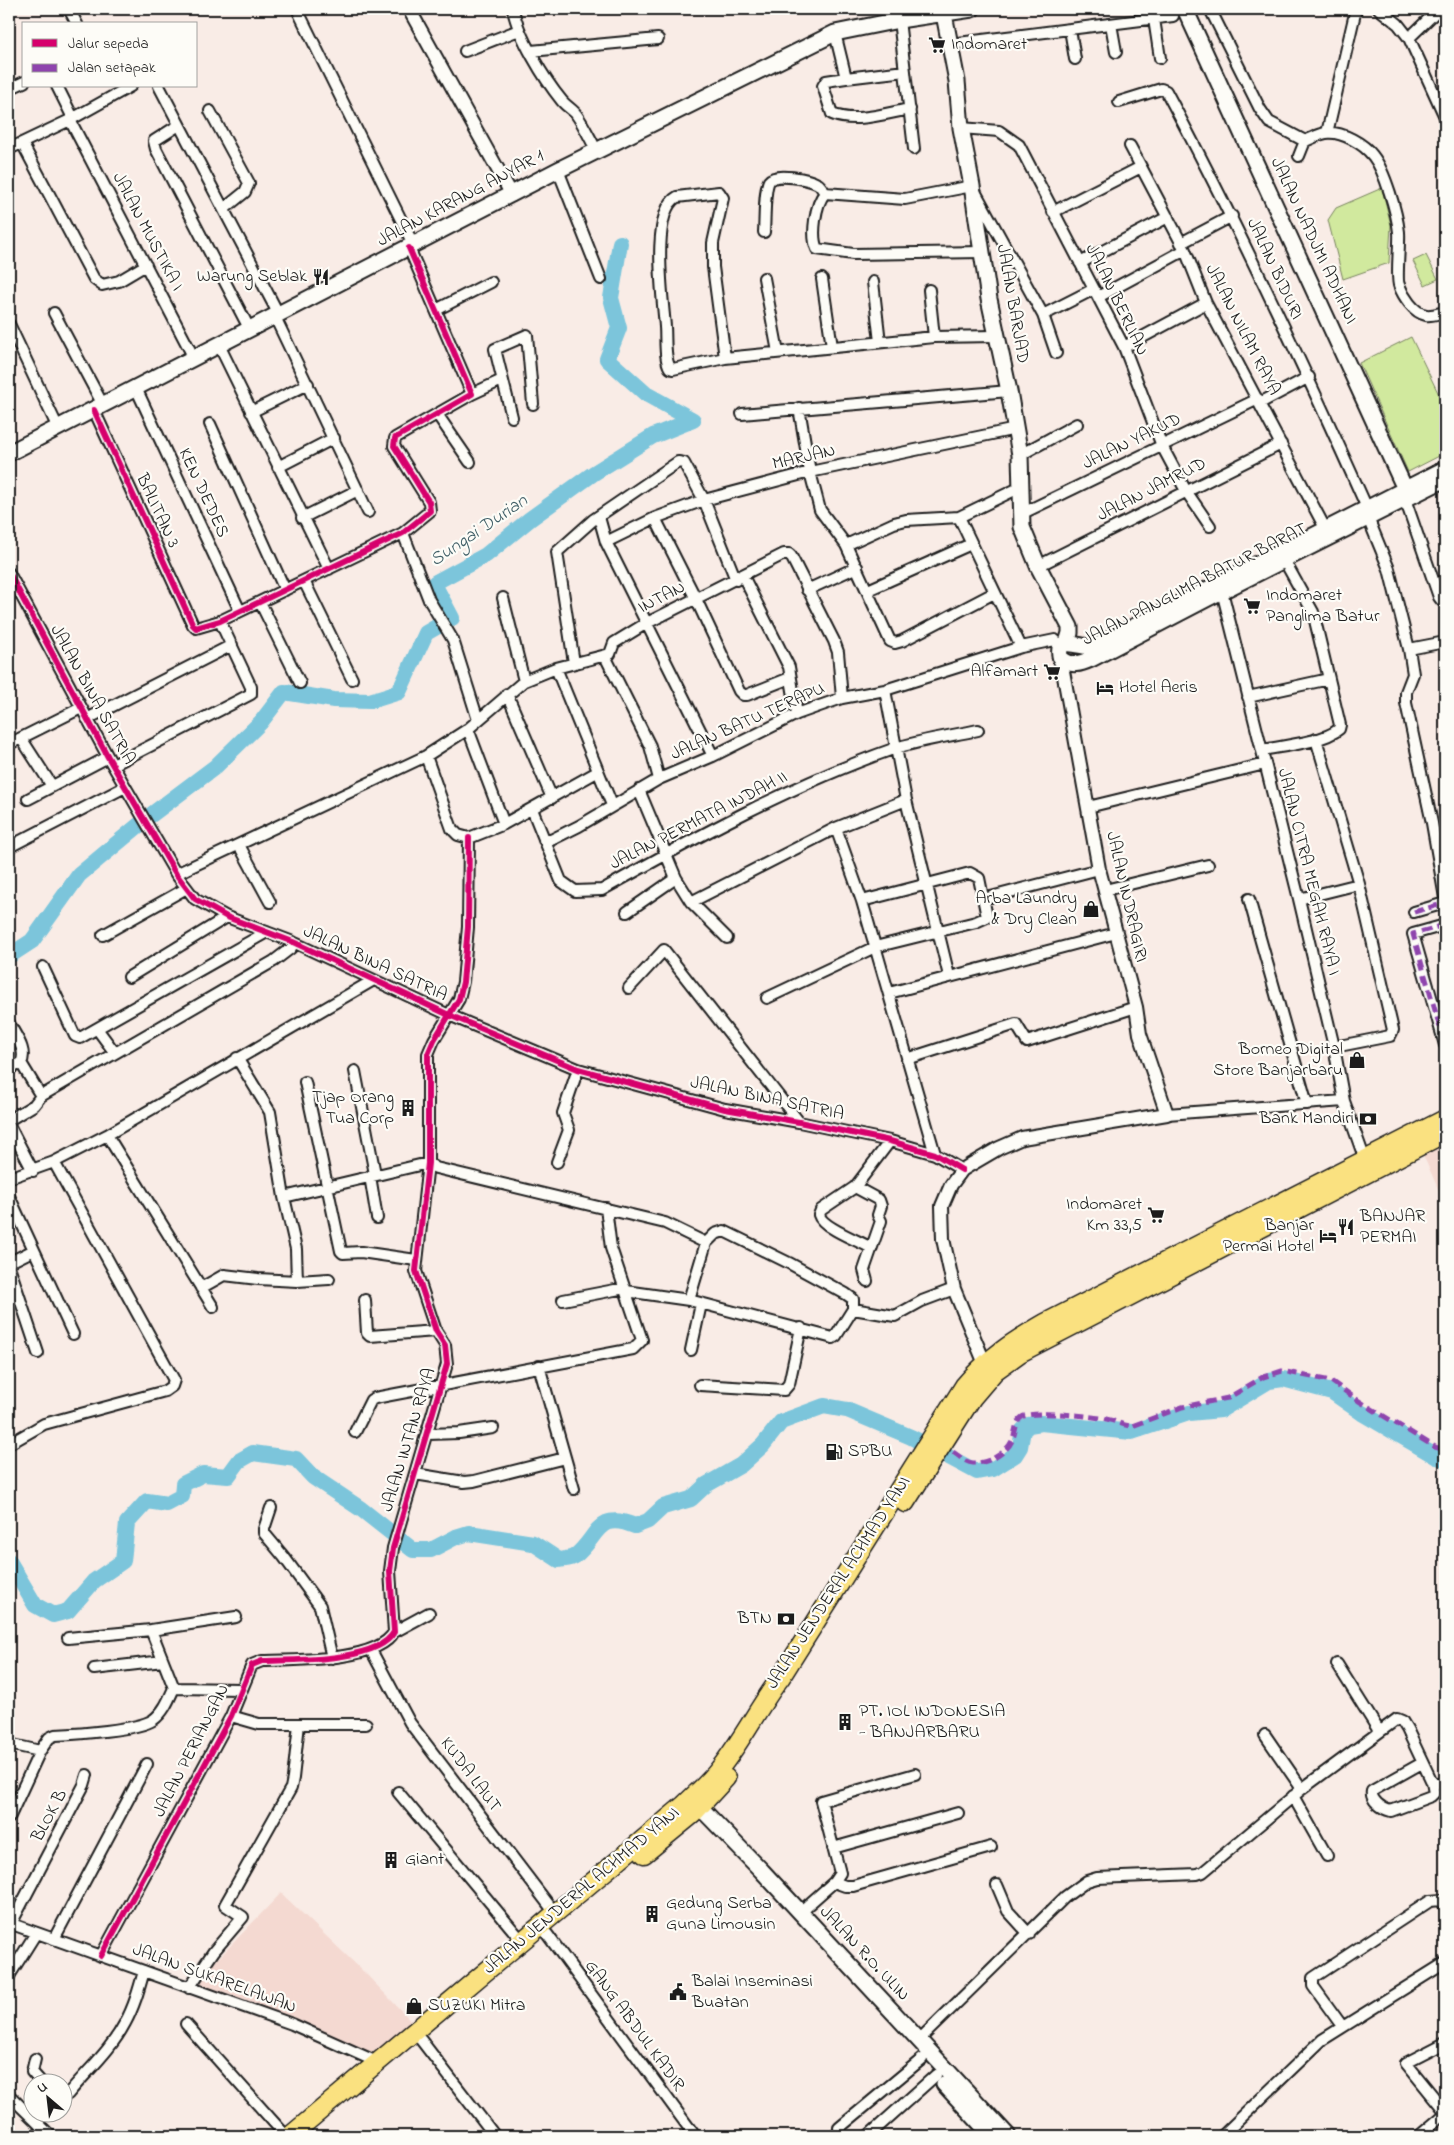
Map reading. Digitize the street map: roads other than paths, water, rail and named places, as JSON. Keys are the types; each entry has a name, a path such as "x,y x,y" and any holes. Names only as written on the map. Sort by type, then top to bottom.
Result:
{"highway":[{"name":"JALAN JENDERAL ACHMAD YANI","path":"1249,1226 1365,1160 1445,1119"},
{"name":"JALAN JENDERAL ACHMAD YANI","path":"942,1433 995,1372 1020,1353 1165,1269 1249,1226 1445,1133"},
{"name":"JALAN JENDERAL ACHMAD YANI","path":"290,2136 377,2062 546,1934 692,1806 742,1738 766,1697 928,1456 942,1433 964,1386 985,1364 1014,1341 1044,1323 1165,1269"},
{"name":"JALAN JENDERAL ACHMAD YANI","path":"306,2136 421,2040 455,2004 522,1941 692,1806"}],"main road":[{"path":"944,11 972,9"},
{"name":"JALAN KARANG ANYAR 1","path":"9,453 558,170 835,33 944,11"},
{"name":"JALAN BARJAD","path":"944,11 957,81 961,128 996,336 1010,391 1020,455 1022,527 1038,566 1070,626 1070,633 1063,650"},
{"name":"JALAN NADJMI ADHANI","path":"1179,13 1405,494"},
{"name":"JALAN PANGLIMA BATUR BARAT","path":"1367,513 1325,528 1094,647 1088,648 1072,642 1063,650 1069,664 1080,664 1284,560 1367,513 1405,494 1445,469"},
{"name":"JALAN PANGLIMA BATUR BARAT","path":"1405,494 1445,479"},
{"name":"JALAN R.O. ULIN","path":"692,1806 758,1874 936,2075 984,2119"},
{"name":"JALAN R.O. ULIN","path":"758,1874 800,1912 918,2041 998,2134"}],"street":[{"path":"70,9 77,22"},
{"path":"297,9 411,247 472,394"},
{"path":"409,9 512,195"},
{"path":"513,9 519,30 554,90 576,114 597,151"},
{"path":"1210,9 1260,109 1269,122 1305,141 1327,133 1338,135 1357,142 1374,156 1391,195 1399,230 1398,284 1410,305 1418,311 1427,315 1445,312"},
{"path":"1327,133 1356,9"},
{"path":"1379,9 1398,24 1409,38 1445,117"},
{"path":"1409,38 1439,9"},
{"path":"950,44 1154,19 1179,13"},
{"path":"1154,19 1160,58"},
{"path":"899,20 914,149"},
{"path":"1111,24 1116,52"},
{"path":"1070,29 1075,59"},
{"path":"465,52 519,30"},
{"path":"835,33 846,78"},
{"path":"531,51 658,39"},
{"path":"905,71 826,81 823,86 832,114 838,117 861,117 910,109"},
{"path":"9,89 22,83"},
{"name":"JALAN MUSTIKA I","path":"58,88 194,358"},
{"path":"9,149 72,119 127,88"},
{"path":"160,88 224,209 277,316 368,512"},
{"name":"JALAN BIDURI","path":"1119,102 1161,89 1166,91 1232,216 1271,303 1308,377 1367,513 1389,570 1409,649 1413,674 1406,692 1406,703 1432,822 1445,898"},
{"path":"210,111 249,183 245,192 224,209"},
{"path":"179,125 154,141 156,149 250,330"},
{"name":"JALAN BERLIAN","path":"961,128 999,132 1019,145 1124,347 1162,446 1186,491 1210,526"},
{"path":"1299,156 1305,141"},
{"path":"22,143 94,279 102,285 109,285 146,265"},
{"name":"JALAN NILAM RAYA","path":"1130,146 1183,247 1206,303 1325,528"},
{"path":"1054,212 1141,167"},
{"path":"558,170 601,279"},
{"path":"764,232 767,189 769,181 775,177 804,178 819,185 825,193 905,199 972,186 1043,315 1056,353"},
{"path":"724,358 713,267 713,243 723,198 722,194 720,192 677,197 672,200 664,217 659,255 668,365 673,370 724,358 778,352 934,337 996,336"},
{"path":"825,193 819,200 815,224 813,240 817,249 853,254 983,252"},
{"path":"1043,315 1096,293 1183,247 1232,216"},
{"path":"1080,263 1168,217"},
{"path":"764,278 778,352"},
{"path":"822,279 832,347"},
{"path":"436,310 491,282"},
{"path":"872,282 880,342"},
{"path":"928,290 934,337"},
{"path":"1124,347 1206,303"},
{"name":"BALITAN 3","path":"54,313 98,407 193,625 196,628 220,621"},
{"path":"9,324 58,428"},
{"path":"512,417 495,349 527,335 533,404"},
{"path":"219,345 302,518 329,569"},
{"name":"JALAN YAKUD","path":"1021,514 1308,377"},
{"path":"28,799 250,694 251,687 220,621 403,533 430,510 429,502 393,441 395,438 472,394 502,380"},
{"path":"251,412 308,384"},
{"name":"KEN DEDES","path":"136,388 240,611"},
{"path":"742,414 1010,391"},
{"path":"799,408 810,472 820,510 846,545 890,640 895,643 902,642 994,593"},
{"path":"437,414 470,462"},
{"path":"210,424 285,590"},
{"path":"1020,455 1077,424"},
{"name":"MARJAN","path":"606,542 655,518 704,500 810,472 1016,429"},
{"path":"278,467 334,438"},
{"name":"JALAN JAMRUD","path":"1038,566 1281,444"},
{"path":"574,663 557,552 599,516 682,461 704,500 739,578 788,667 797,714"},
{"path":"846,545 894,523 906,520 959,517 1021,487"},
{"path":"302,518 358,490"},
{"path":"1405,494 1439,597 1442,601 1445,601"},
{"path":"599,516 606,542 712,756"},
{"path":"959,517 1021,647"},
{"path":"655,518 696,599 739,692 743,695 790,678"},
{"path":"403,533 429,600 449,632 478,720"},
{"path":"868,590 971,544"},
{"name":"INTAN","path":"605,656 610,654 614,643 645,624 784,554 789,554 838,652 842,698"},
{"path":"1262,750 1316,739 1334,733 1339,729 1313,612 1284,560"},
{"path":"807,590 857,567"},
{"name":"JALAN BINA SATRIA","path":"9,572 110,761 176,874 195,899 228,917 293,942 372,981 448,1015 578,1069 725,1109 890,1141 935,1154 962,1170"},
{"path":"304,580 352,679"},
{"name":"JALAN CITRA MEGAH RAYA I","path":"1222,591 1299,899 1334,1047 1344,1101 1365,1160"},
{"path":"503,598 524,680"},
{"path":"260,602 300,683"},
{"name":"JALAN BATU TERAPU","path":"544,840 551,840 659,779 712,756 797,714 842,698 885,690 1021,647 1055,640 1063,650"},
{"path":"1409,649 1445,642"},
{"path":"87,719 232,645"},
{"name":"JALAN INDRAGIRI","path":"1063,650 1068,698 1099,869 1136,1007 1140,1034 1167,1114"},
{"path":"176,874 426,756 468,729 524,680 556,668 605,656 650,746 659,779"},
{"path":"1067,686 1080,664"},
{"path":"556,668 612,805"},
{"path":"1248,697 1329,679"},
{"path":"885,690 906,800 949,976"},
{"path":"508,694 552,798"},
{"path":"9,744 80,708"},
{"path":"468,729 504,824"},
{"name":"JALAN PERMATA INDAH II","path":"544,840 561,881 575,891 602,890 665,854 771,800 821,777 895,749 978,730"},
{"path":"22,738 52,786"},
{"path":"1316,739 1359,884 1393,1030 1390,1036 1334,1047"},
{"path":"426,756 452,829 458,835 469,838 504,824 598,772"},
{"path":"1088,807 1265,764"},
{"path":"9,847 126,787"},
{"path":"639,790 676,878 691,902 727,938"},
{"path":"691,902 836,828 906,800"},
{"path":"532,809 544,840"},
{"path":"836,828 862,901 935,1154"},
{"name":"JALAN INTAN RAYA","path":"394,1632 390,1571 393,1548 443,1384 447,1357 445,1345 436,1331 417,1280 416,1260 428,1163 428,1054 430,1046 448,1015 460,999 468,926 469,838"},
{"path":"239,845 270,902"},
{"path":"1105,890 1208,866"},
{"path":"983,899 1099,869"},
{"path":"767,998 875,947 976,922 987,917 979,878 970,873 862,901"},
{"path":"627,912 676,878"},
{"path":"1299,899 1359,884"},
{"path":"103,935 186,889"},
{"path":"1249,900 1307,1104"},
{"path":"1414,912 1445,903"},
{"path":"129,978 228,917"},
{"path":"1445,925 1413,934 1445,1045"},
{"path":"43,967 76,1038 80,1038 98,1030 267,932"},
{"path":"889,993 1116,933"},
{"path":"9,1120 34,1105 40,1096 274,961 291,948 293,942"},
{"path":"629,988 664,950 799,1122"},
{"path":"9,1178 34,1171 107,1135 372,981"},
{"path":"907,1060 1016,1024 1027,1042 1136,1007"},
{"path":"9,1023 23,1051 24,1057 21,1063 9,1069"},
{"path":"98,1030 115,1053"},
{"path":"237,1058 264,1098 270,1112 284,1197 296,1249 297,1281"},
{"path":"21,1063 40,1096"},
{"path":"557,1162 569,1130 563,1112 578,1069"},
{"path":"355,1071 373,1175 377,1218"},
{"path":"305,1082 342,1253 361,1252 416,1260"},
{"path":"985,1364 954,1289 943,1240 942,1206 951,1185 962,1170 999,1148 1022,1138 1167,1114 1344,1101"},
{"path":"9,1125 34,1171"},
{"path":"107,1135 212,1307"},
{"path":"870,1247 826,1225 818,1215 821,1210 855,1187 890,1141"},
{"path":"9,1444 44,1424 165,1391 172,1386 174,1380 54,1162"},
{"path":"284,1197 428,1163 436,1168 665,1223 706,1243"},
{"path":"855,1187 879,1200 881,1206 878,1215 881,1221 870,1247 864,1270 867,1282"},
{"path":"9,1196 73,1334"},
{"path":"355,1432 372,1399 633,1349 638,1346 642,1340 611,1248 606,1208"},
{"path":"563,1300 625,1290 689,1300 835,1337 853,1309 853,1300 846,1294 789,1263 724,1232 715,1234 706,1243 689,1300"},
{"path":"34,1250 10,1262 9,1266 38,1353"},
{"path":"201,1288 224,1275 297,1281 329,1279"},
{"path":"853,1309 896,1316 922,1301 954,1289"},
{"path":"365,1300 367,1333 370,1336 436,1331"},
{"path":"691,1350 701,1304"},
{"path":"700,1385 784,1390 788,1384 801,1328"},
{"path":"539,1366 574,1489"},
{"path":"428,1434 459,1434 492,1428"},
{"path":"415,1474 464,1482 474,1481 565,1458"},
{"path":"271,1508 264,1533 320,1606 332,1658"},
{"path":"371,1650 389,1639 394,1632 429,1613"},
{"path":"68,1638 151,1630 236,1617"},
{"path":"151,1630 174,1688"},
{"name":"JALAN PERIANGAN","path":"101,1956 231,1716 250,1668 258,1662 332,1658 371,1650"},
{"name":"KUDA LAUT","path":"371,1650 410,1723 555,1913"},
{"path":"94,1669 163,1661"},
{"path":"1337,1664 1379,1731"},
{"path":"174,1688 241,1689"},
{"path":"9,1818 40,1751 55,1735 141,1726 160,1714 174,1688"},
{"path":"231,1716 259,1724 366,1724"},
{"path":"918,2041 1065,1897 1092,1879 1134,1875 1197,1874 1203,1872 1293,1796 1397,1719 1402,1721 1432,1782 1434,1793 1431,1796 1391,1811 1380,1806 1372,1797 1372,1791 1422,1763"},
{"path":"189,1988 214,1951 243,1917 225,1905 291,1788 294,1778 299,1724"},
{"path":"1265,1735 1302,1789"},
{"path":"9,1744 40,1751"},
{"path":"54,1939 147,1764"},
{"path":"800,1912 834,1882 840,1873 821,1801 914,1774"},
{"name":"BLOK B","path":"10,1923 84,1785 87,1775"},
{"path":"1432,1782 1445,1784"},
{"path":"398,1792 522,1941"},
{"path":"1293,1796 1327,1856"},
{"path":"833,1848 958,1813"},
{"path":"834,1882 845,1886 853,1886 990,1847"},
{"path":"997,1885 1008,1911 1029,1934"},
{"path":"1342,2026 1314,1986 1313,1978 1430,1901 1440,1900 1445,1906"},
{"name":"JALAN SUKARELAWAN","path":"10,1923 292,2024 377,2062"},
{"path":"9,1976 36,1933"},
{"name":"GANG ABDUL KADIR","path":"546,1934 695,2136"},
{"path":"1222,2136 1322,2040 1445,1963"},
{"path":"72,2090 109,2048 125,2024 134,2004 144,1972"},
{"path":"186,2024 286,2136"},
{"path":"421,2040 495,2136"},
{"path":"1419,2136 1445,2112 1406,2063 1445,2043"},
{"path":"840,2128 922,2059"},
{"path":"32,2072 35,2060"},
{"path":"868,2136 936,2075"},
{"path":"9,2095 51,2136"}],"waterway":[{"name":"Sungai Durian","path":"151,815 215,767 261,722 284,692 334,700 370,701 399,692 426,633 452,618 434,584 436,582 486,555 530,519 594,473 653,436 693,420 646,394 607,359 619,328 611,298 620,243"},
{"name":"Sungai Durian","path":"9,956 32,941 79,875 139,825"},
{"path":"9,1561 35,1605 53,1615 68,1611 94,1581 123,1561 127,1523 147,1501 167,1504 182,1496 183,1484 203,1474 228,1476 239,1461 253,1453 296,1459 313,1477 361,1509 413,1550 431,1550 456,1537 469,1533 533,1543 559,1560 567,1559 572,1558 583,1549 605,1523 613,1521 635,1526 648,1521 663,1507 691,1499 706,1485 741,1465 763,1445 781,1422 824,1406 847,1410 911,1437 977,1472 993,1469 1015,1455 1020,1447 1023,1430 1029,1425 1041,1423 1132,1432 1189,1413 1221,1410 1269,1381 1283,1379 1332,1392 1362,1413 1437,1457 1445,1459"}],"place":[{"name":"Indomaret","path":"937,45"},
{"name":"Warung Seblak","path":"321,277"},
{"name":"Indomaret Panglima Batur","path":"1252,606"},
{"name":"Alfamart","path":"1052,672"},
{"name":"Hotel Aeris","path":"1105,688"},
{"name":"Arba Laundry & Dry Clean","path":"1091,909"},
{"name":"Borneo Digital Store Banjarbaru","path":"1357,1060"},
{"name":"Tjap Orang Tua Corp","path":"408,1108"},
{"name":"Bank Mandiri","path":"1368,1119"},
{"name":"Indomaret Km 33,5","path":"1156,1215"},
{"name":"BANJAR PERMAI","path":"1346,1227"},
{"name":"Banjar Permai Hotel","path":"1328,1236"},
{"name":"SPBU","path":"834,1452"},
{"name":"BTN","path":"786,1619"},
{"name":"PT. IOL INDONESIA - BANJARBARU","path":"845,1722"},
{"name":"Giant","path":"391,1860"},
{"name":"Gedung Serba Guna Limousin","path":"652,1914"},
{"name":"Balai Inseminasi Buatan","path":"678,1992"},
{"name":"SUZUKI Mitra","path":"414,2006"}]}
